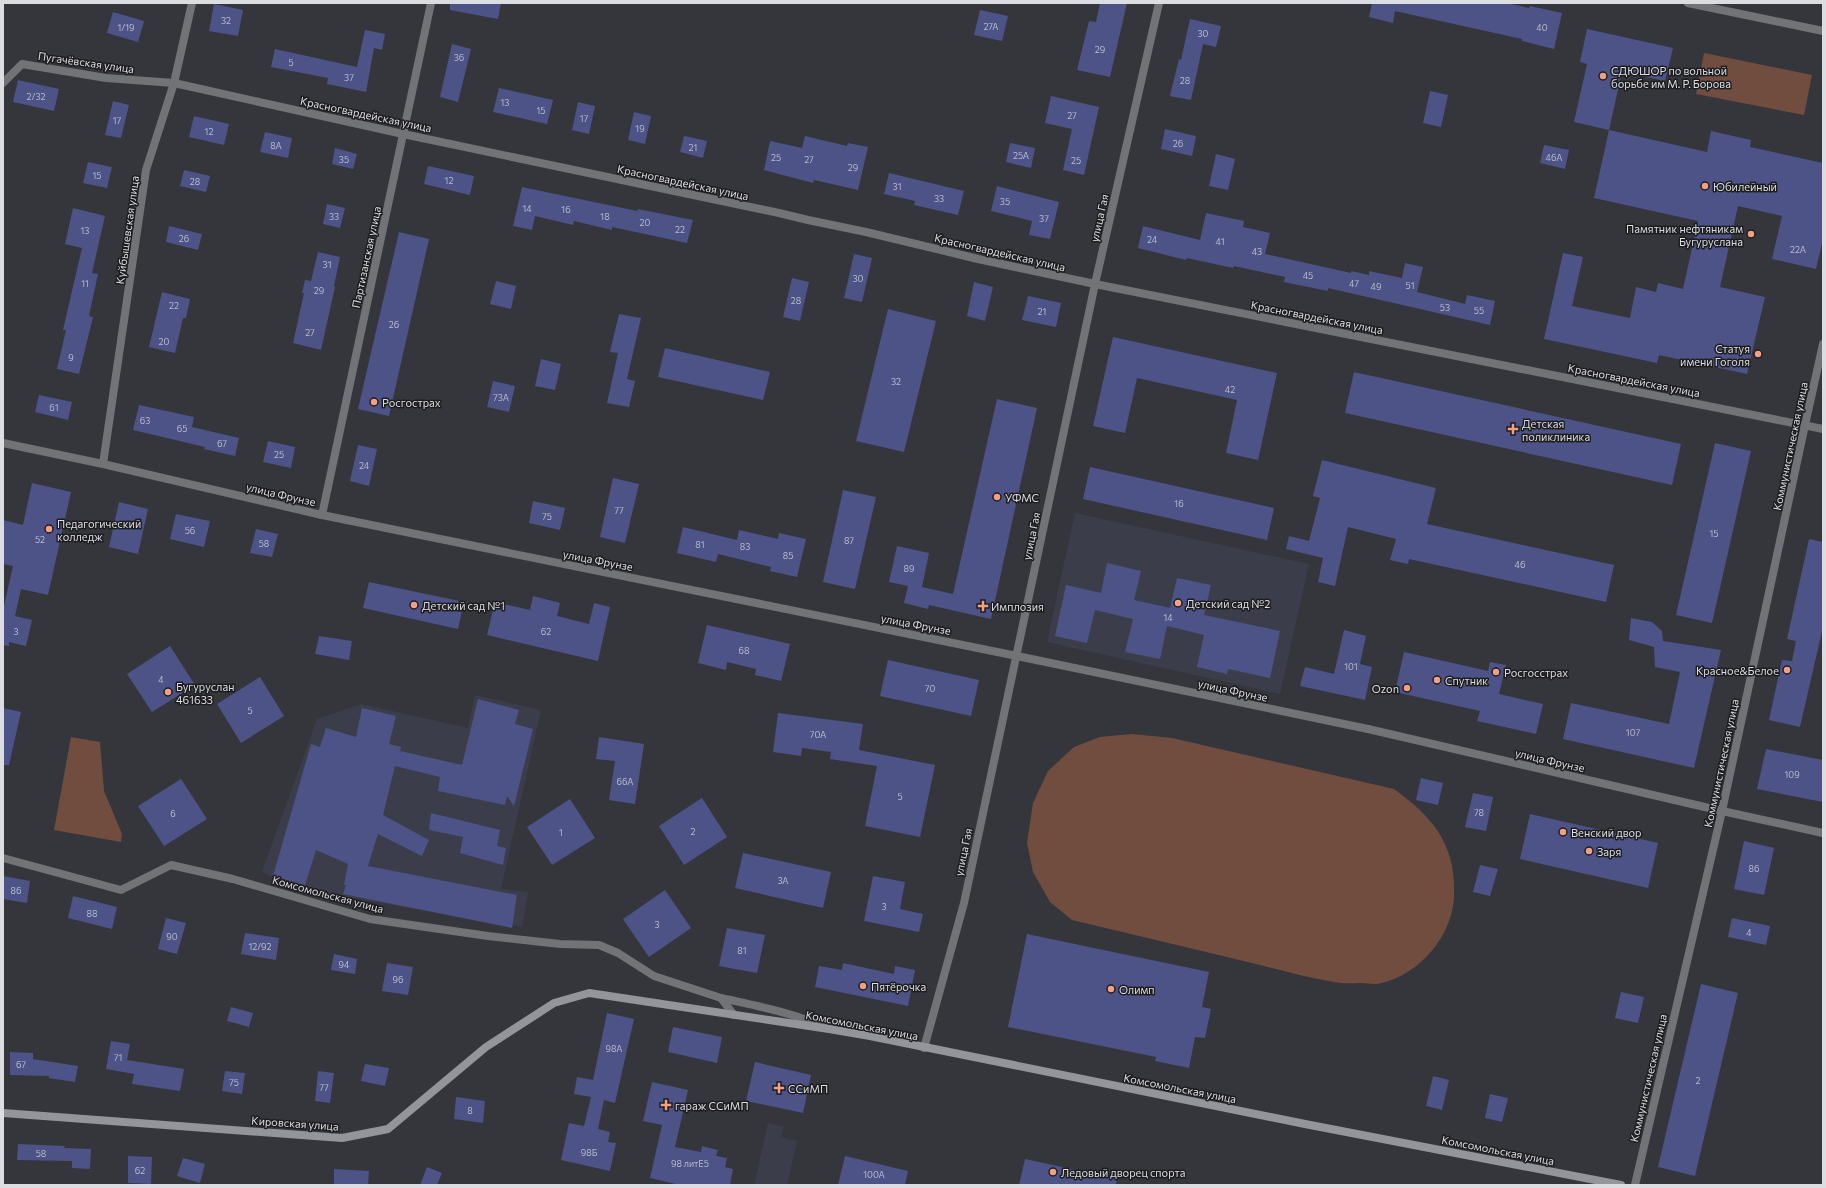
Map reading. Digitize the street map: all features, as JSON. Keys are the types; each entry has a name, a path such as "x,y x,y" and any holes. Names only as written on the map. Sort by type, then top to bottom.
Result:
{"main road":[{"name":"Комсомольская улица","path":"589,993 829,1029 1621,1185"},
{"name":"Кировская улица","path":"3,1113 342,1138 388,1129 486,1048 554,1003 589,993"}],"street":[{"name":"Куйбышевская улица","path":"103,464 146,170 174,83 192,3"},
{"name":"Партизанская улица","path":"322,515 431,3"},
{"name":"улица Гая","path":"924,1048 964,903 1095,284 1159,3"},
{"path":"1688,3 1823,31"},
{"name":"Пугачёвская улица","path":"3,83 22,64 106,78 174,83"},
{"name":"Красногвардейская улица","path":"174,83 403,134 780,213 866,232 978,260 1823,429"},
{"name":"Коммунистическая улица","path":"1634,1185 1722,811 1823,344"},
{"name":"улица Фрунзе","path":"3,443 103,464 322,515 1368,729 1823,833"},
{"name":"Комсомольская улица","path":"3,858 121,890 171,865 233,879 370,919 488,936 560,944 599,945 618,953 654,976 721,998 774,1009 804,1018 829,1029"},
{"path":"721,998 734,1015"}],"shaded area":[{"path":"1704,53 1812,75 1804,115 1696,94"},
{"name":"Детский сад №2","path":"1075,513 1309,564 1280,694 1047,642"},
{"path":"475,695 541,710 501,889 528,892 522,927 304,890 262,872 317,719 361,704 468,728"},
{"path":"1132,734 1172,738 1394,789 1421,811 1431,822 1440,834 1451,862 1454,878 1454,896 1448,925 1441,938 1432,951 1421,962 1396,978 1377,984 1337,983 1072,920 1050,902 1033,872 1027,843 1033,803 1048,771 1074,747 1100,737"},
{"path":"71,737 100,742 104,791 122,834 121,842 54,830"},
{"path":"768,1123 784,1127 781,1137 797,1141 787,1185 754,1185"}],"building":[{"path":"450,3 501,3 498,19 450,10"},
{"path":"1100,3 1127,3 1110,77 1077,70 1089,21 1096,22"},
{"path":"1372,3 1506,3 1529,8 1530,6 1562,13 1554,49 1522,41 1522,39 1395,11 1393,23 1369,17"},
{"path":"214,4 243,10 238,36 209,31"},
{"path":"980,10 1008,16 1002,41 974,35"},
{"path":"113,12 144,21 138,42 107,33"},
{"path":"1190,19 1221,26 1216,47 1203,44 1191,100 1170,96 1179,59 1181,60"},
{"name":"СДЮШОР по вольной борьбе им М. Р. Борова","path":"1587,29 1673,48 1665,81 1622,72 1609,130 1574,122 1587,64 1580,62"},
{"path":"365,30 385,34 382,50 374,48 366,92 327,84 328,78 271,67 275,49 357,67"},
{"path":"452,44 471,49 458,102 440,97"},
{"path":"18,80 59,89 54,111 13,102"},
{"path":"499,88 553,100 547,124 493,112"},
{"path":"1430,91 1448,95 1441,127 1423,123"},
{"path":"1051,96 1099,107 1084,175 1063,170 1072,129 1045,123"},
{"path":"113,101 129,105 121,138 105,135"},
{"path":"578,102 595,106 589,134 572,130"},
{"path":"634,112 651,116 645,144 628,140"},
{"path":"194,116 229,124 224,145 189,137"},
{"path":"1165,129 1196,136 1192,156 1161,149"},
{"path":"1609,130 1707,152 1711,131 1751,140 1750,147 1823,163 1823,239 1816,269 1772,259 1782,216 1738,206 1720,287 1765,297 1747,374 1659,355 1657,363 1544,339 1563,253 1583,257 1572,306 1630,318 1636,287 1656,292 1658,283 1683,289 1698,221 1594,198"},
{"path":"265,132 292,138 288,158 260,152"},
{"path":"684,136 707,141 703,158 680,152"},
{"path":"805,136 847,146 848,143 868,147 858,190 814,180 813,183 764,170 770,141 802,148"},
{"path":"1010,143 1035,148 1031,168 1006,162"},
{"path":"1544,145 1569,150 1565,169 1540,163"},
{"path":"335,148 357,154 353,169 332,164"},
{"path":"1216,154 1235,159 1228,190 1209,186"},
{"path":"88,162 112,167 107,188 83,183"},
{"path":"428,166 474,176 470,195 424,184"},
{"path":"184,170 210,176 206,192 180,186"},
{"path":"889,173 964,191 958,215 914,205 915,201 884,194"},
{"path":"997,186 1059,202 1050,239 1029,235 1032,221 991,211"},
{"path":"522,187 637,211 638,209 693,220 687,243 612,227 612,230 574,221 573,225 535,216 532,230 513,226"},
{"path":"327,204 345,208 340,228 323,224"},
{"path":"73,208 105,216 92,273 98,274 89,316 93,317 79,374 57,369 66,330 63,330 82,248 65,244"},
{"path":"1206,213 1244,221 1243,227 1270,233 1265,254 1351,273 1351,271 1369,275 1369,271 1402,278 1405,263 1423,267 1417,292 1465,304 1467,295 1495,301 1490,325 1328,288 1328,291 1284,282 1285,277 1234,266 1233,268 1187,258 1186,260 1138,248 1143,226 1200,240"},
{"path":"169,226 202,234 198,250 166,242"},
{"path":"399,232 429,239 389,416 358,409"},
{"path":"318,252 340,257 321,350 293,343 304,293 302,293 305,280 311,281"},
{"path":"854,254 872,258 862,302 844,298"},
{"path":"792,278 809,282 800,321 783,317"},
{"path":"496,281 516,286 511,309 490,304"},
{"path":"974,282 993,287 985,321 967,316"},
{"path":"162,292 190,299 186,318 183,318 175,353 149,347"},
{"path":"1028,296 1061,303 1056,327 1022,320"},
{"path":"888,309 936,321 904,452 856,441"},
{"path":"619,314 641,318 627,379 635,381 629,407 607,403 618,353 610,352"},
{"path":"1113,337 1277,373 1258,460 1226,453 1237,400 1137,378 1125,433 1093,426"},
{"path":"665,348 770,372 763,400 658,377"},
{"path":"541,359 561,364 555,390 535,386"},
{"name":"Детская поликлиника","path":"1354,372 1681,444 1672,485 1345,413"},
{"path":"493,381 515,386 509,412 487,407"},
{"path":"39,395 72,402 68,420 35,412"},
{"name":"УФМС","path":"997,399 1037,408 991,619 929,605 928,609 904,603 908,586 889,582 897,546 929,553 922,587 953,594"},
{"path":"139,405 194,417 192,427 239,438 235,456 204,449 205,447 133,430"},
{"path":"268,441 295,447 291,468 263,462"},
{"path":"1715,443 1751,451 1712,623 1676,615"},
{"path":"358,445 377,449 369,486 350,481"},
{"path":"1322,460 1436,488 1427,524 1614,565 1606,602 1409,559 1408,564 1390,560 1396,539 1348,527 1335,586 1318,582 1323,558 1286,549 1289,536 1309,541 1320,498 1313,496"},
{"path":"1090,467 1274,508 1267,540 1083,499"},
{"path":"613,478 639,484 625,543 600,537"},
{"path":"32,483 71,492 48,595 21,589 15,616 32,620 26,646 9,642 9,646 3,645 3,610 13,566 3,564 3,520 23,525"},
{"path":"843,490 876,497 855,589 823,582"},
{"path":"533,501 565,508 560,530 529,523"},
{"path":"119,502 148,509 138,554 109,547"},
{"path":"176,514 210,521 204,547 170,539"},
{"path":"683,527 737,540 739,530 778,539 779,533 806,539 797,577 770,571 771,567 718,554 716,562 677,553"},
{"path":"256,529 278,534 272,557 250,553"},
{"path":"1809,539 1823,542 1823,627 1800,727 1769,720 1782,660 1792,661 1796,641 1787,639"},
{"path":"1107,563 1141,571 1134,600 1170,608 1177,578 1211,585 1204,615 1280,631 1270,678 1228,669 1227,674 1197,667 1204,635 1167,626 1160,659 1125,652 1133,619 1095,610 1087,643 1055,636 1066,585 1101,593"},
{"name":"Детский сад №1","path":"369,582 464,602 458,629 363,608"},
{"path":"533,596 560,603 557,616 589,624 594,603 610,607 598,661 487,635 495,602 530,610"},
{"path":"1631,618 1652,622 1662,631 1663,641 1721,650 1694,768 1563,739 1571,703 1669,724 1680,672 1655,667 1654,647 1629,640"},
{"path":"707,625 790,644 781,681 755,675 756,669 727,662 726,670 698,663"},
{"path":"1344,630 1366,636 1360,664 1372,667 1365,700 1300,686 1305,667 1334,674"},
{"path":"319,636 352,641 349,660 315,654"},
{"path":"170,646 195,685 152,712 127,674"},
{"path":"1404,652 1488,671 1490,662 1506,665 1499,694 1543,704 1536,734 1477,721 1480,711 1395,692"},
{"path":"888,660 979,680 971,716 880,696"},
{"path":"260,677 284,716 241,743 217,704"},
{"path":"478,699 519,710 515,724 533,729 514,806 507,796 505,805 438,791 440,777 395,766 383,815 429,840 422,856 378,834 368,866 517,895 512,928 343,894 346,885 344,885 348,864 316,850 305,885 273,876 311,744 320,747 326,728 356,737 362,708 396,716 389,744 401,747 400,751 462,765"},
{"path":"3,708 21,712 9,765 3,765"},
{"path":"778,713 863,724 859,750 935,765 920,837 865,826 877,766 830,759 831,752 802,748 801,756 773,752"},
{"path":"599,737 644,744 635,804 609,800 615,761 596,759"},
{"path":"1766,749 1823,760 1823,802 1757,789"},
{"path":"1421,778 1443,783 1438,805 1416,800"},
{"path":"181,779 207,819 164,846 138,806"},
{"path":"1473,793 1493,797 1486,831 1465,827"},
{"path":"702,798 727,837 684,865 659,826"},
{"path":"570,799 595,838 552,865 527,827"},
{"path":"431,813 500,830 497,846 506,848 503,865 460,853 463,837 429,830"},
{"name":"Заря","path":"1530,814 1658,843 1648,888 1520,859"},
{"path":"1744,841 1774,848 1764,895 1734,889"},
{"path":"743,853 831,872 823,908 735,888"},
{"path":"1480,865 1498,869 1490,896 1473,892"},
{"path":"3,876 30,881 27,903 3,899"},
{"path":"873,876 905,882 900,909 923,914 919,932 864,921"},
{"path":"665,890 691,928 649,957 623,919"},
{"path":"73,896 117,907 112,929 68,918"},
{"path":"166,918 186,923 177,954 158,949"},
{"path":"1732,918 1770,926 1766,945 1728,937"},
{"path":"727,928 765,935 757,973 719,966"},
{"path":"245,933 279,938 276,960 241,954"},
{"name":"Олимп","path":"1027,934 1209,972 1202,1007 1211,1009 1205,1038 1195,1037 1189,1068 1155,1061 1156,1057 1008,1027"},
{"path":"334,954 357,959 355,974 331,970"},
{"path":"387,963 413,967 408,995 382,991"},
{"name":"Пятёрочка","path":"843,963 894,974 895,966 915,970 908,1006 815,987 819,966 842,970"},
{"path":"1701,984 1738,993 1695,1176 1658,1167"},
{"path":"1621,992 1644,997 1638,1023 1615,1018"},
{"path":"231,1007 253,1013 249,1027 227,1021"},
{"path":"607,1013 634,1019 615,1103 604,1100 598,1129 610,1132 608,1142 616,1143 610,1171 561,1160 569,1123 584,1126 591,1097 574,1094 577,1077 593,1080"},
{"path":"673,1027 722,1037 717,1063 668,1052"},
{"path":"111,1041 130,1044 127,1060 184,1069 180,1091 132,1084 134,1074 106,1069"},
{"path":"10,1052 33,1053 33,1059 78,1066 75,1082 49,1078 49,1076 10,1075"},
{"name":"ССиМП","path":"755,1062 811,1075 803,1113 746,1101"},
{"path":"365,1064 389,1068 385,1086 361,1081"},
{"path":"225,1071 245,1073 242,1094 222,1091"},
{"path":"318,1071 334,1073 330,1103 315,1101"},
{"path":"1433,1076 1449,1080 1442,1110 1426,1106"},
{"path":"652,1082 688,1090 675,1147 701,1152 702,1146 718,1150 716,1156 727,1158 725,1167 733,1169 730,1185 680,1185 650,1178 662,1125 643,1121"},
{"path":"1490,1094 1508,1098 1502,1122 1485,1118"},
{"path":"456,1097 485,1101 483,1123 454,1119"},
{"path":"18,1144 65,1146 64,1148 91,1149 90,1169 72,1168 72,1161 17,1160"},
{"path":"128,1156 152,1157 151,1184 128,1183"},
{"path":"845,1156 908,1171 905,1185 838,1185"},
{"path":"183,1158 205,1164 200,1183 177,1176"},
{"name":"Ледовый дворец спорта","path":"1025,1159 1117,1179 1116,1185 1019,1185"},
{"path":"427,1167 442,1173 437,1185 420,1185"},
{"path":"334,1169 369,1171 368,1185 334,1185"}],"place":[{"name":"СДЮШОР по вольной борьбе им М. Р. Борова","path":"1603,76"},
{"name":"Юбилейный","path":"1705,186"},
{"name":"Памятник нефтяникам Бугуруслана","path":"1751,234"},
{"name":"Статуя имени Гоголя","path":"1758,354"},
{"name":"Росгострах","path":"374,402"},
{"name":"Детская поликлиника","path":"1513,429"},
{"name":"УФМС","path":"997,497"},
{"name":"Педагогический колледж","path":"49,529"},
{"name":"Детский сад №2","path":"1178,603"},
{"name":"Детский сад №1","path":"414,605"},
{"name":"Имплозия","path":"983,606"},
{"name":"Красное&Белое","path":"1787,670"},
{"name":"Росгосстрах","path":"1496,672"},
{"name":"Спутник","path":"1437,680"},
{"name":"Ozon","path":"1407,688"},
{"name":"Бугуруслан 461633","path":"168,692"},
{"name":"Венский двор","path":"1563,832"},
{"name":"Заря","path":"1589,851"},
{"name":"Пятёрочка","path":"863,986"},
{"name":"Олимп","path":"1111,989"},
{"name":"ССиМП","path":"779,1088"},
{"name":"гараж ССиМП","path":"666,1105"},
{"name":"Ледовый дворец спорта","path":"1053,1172"}]}
